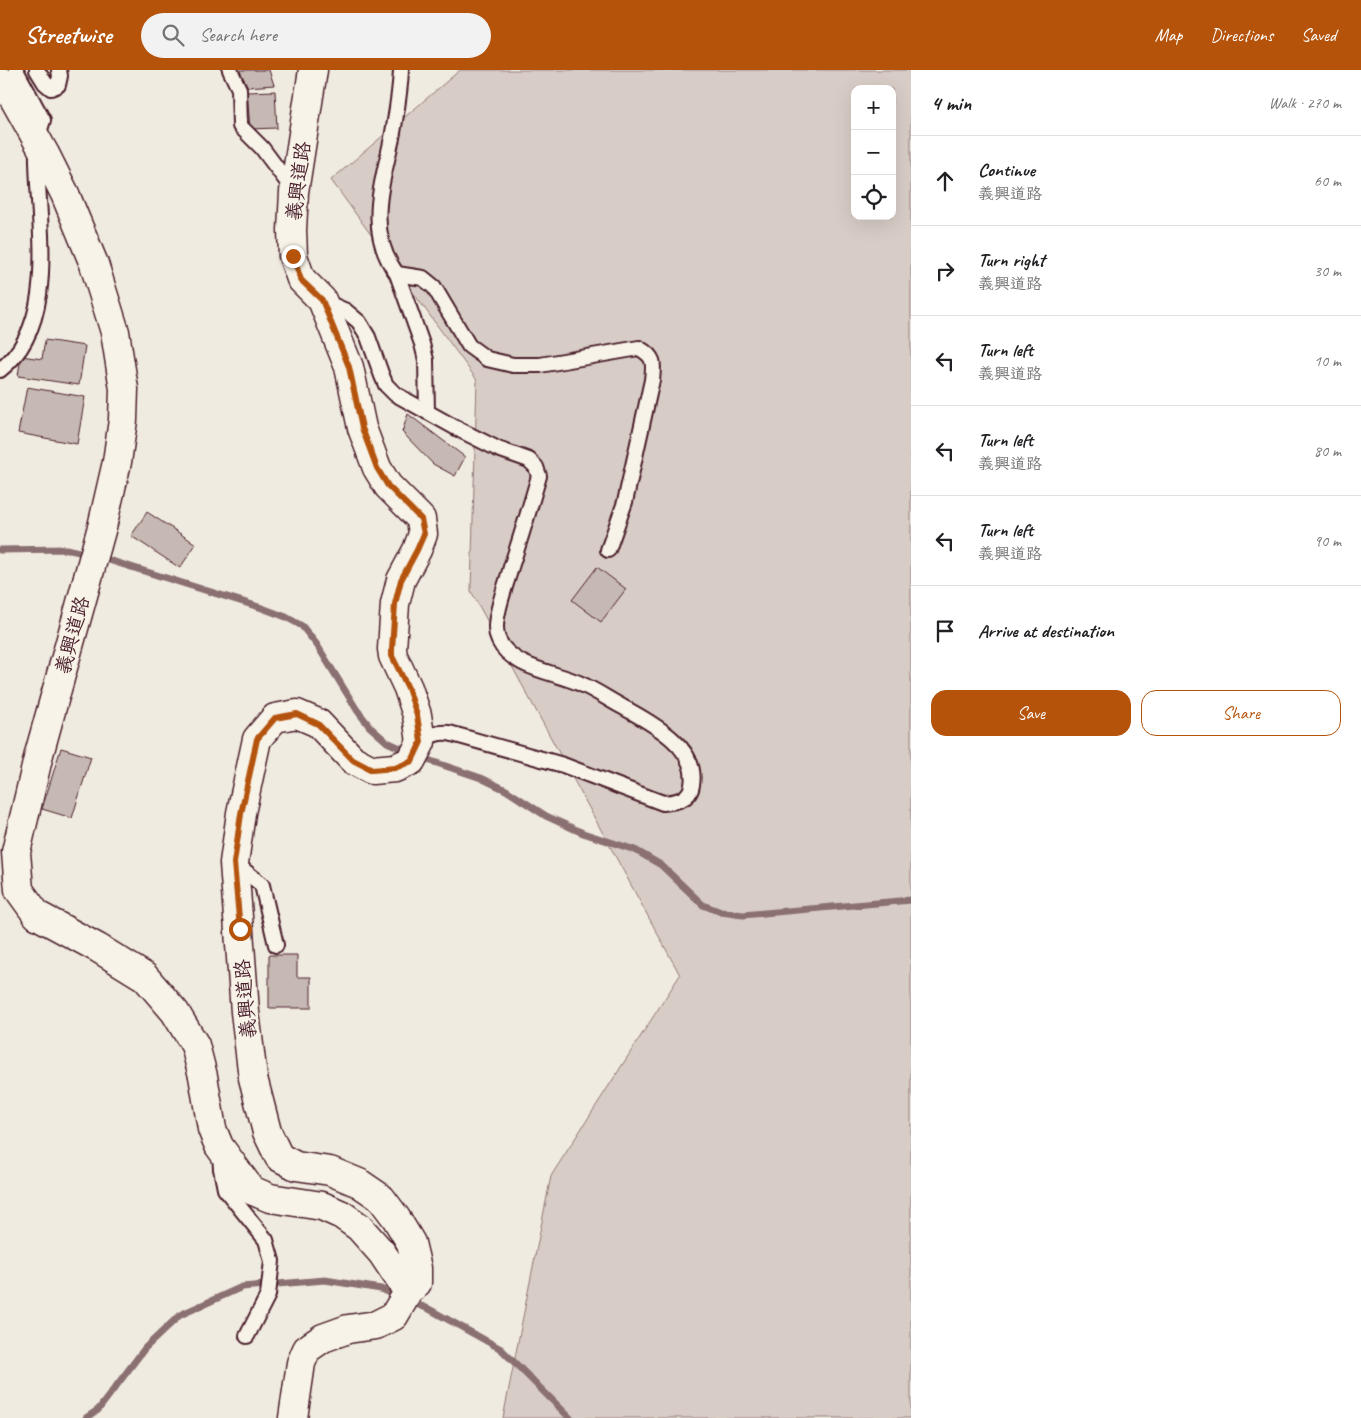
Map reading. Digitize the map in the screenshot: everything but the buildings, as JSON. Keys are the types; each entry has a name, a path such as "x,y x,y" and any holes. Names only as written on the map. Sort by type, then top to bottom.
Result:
{"street":[{"name":"義興道路","path":"293,1418 301,1363 307,1348 323,1338 348,1329 376,1325 394,1316 408,1292 417,1283 417,1268 411,1243 396,1218 380,1198 359,1183 330,1171 296,1166 279,1157 267,1132 253,1078 246,1021 234,863 241,814 257,739 275,718 297,714 318,724 353,760 372,770 395,768 412,761 421,742 417,715 408,688 392,656 392,649 395,604 401,580 424,534 421,519 388,486 377,468 362,428 349,367 322,300 301,280 293,256 294,192 313,70"},
{"name":"義興道路","path":"0,81 13,97 65,194 94,264 115,332 124,389 123,420 117,462 102,527 39,754 16,852 19,890 37,916 98,948 145,977 175,1012 195,1045 203,1076 212,1129 219,1146 251,1190 270,1198 322,1206 342,1215 358,1227 382,1252 408,1292"}],"lane":[{"path":"0,370 22,346 35,317 42,252 37,140 43,120 16,70"},
{"path":"37,70 45,83 52,88 58,85 59,70"},
{"path":"230,70 238,89 240,126 262,148 294,192"},
{"path":"401,70 392,138 379,193 378,230 388,262 397,274 422,344 426,360 427,412"},
{"path":"397,274 423,278 434,287 469,346 487,359 512,365 540,365 639,348 649,354 654,364 652,380 625,502 608,550"},
{"path":"322,300 346,311 358,322 368,337 386,385 395,394 498,449 529,460 536,467 539,476 537,484 500,606 496,628 499,641 509,655 521,662 581,684 670,737 688,757 693,770 692,787 686,797 674,802 663,803 563,765 449,733 431,734 421,742"},
{"path":"234,863 262,885 276,945"},
{"path":"219,1146 221,1169 226,1188 266,1240 272,1261 268,1295 247,1336"}],"shaded area":[{"path":"460,70 911,70 911,1418 503,1418 551,1176 680,975 471,591 477,380 331,180"}],"waterway":[{"path":"0,550 66,549 88,554"},
{"path":"99,557 262,608 286,617 302,626 317,645 357,710 370,727 387,742 409,752"},
{"path":"419,757 481,778 506,790 546,816 583,833 635,850 661,865 703,905 721,912 743,915 911,900"},
{"path":"86,1418 98,1410 145,1348 180,1315 242,1287 325,1280 381,1289 398,1296"},
{"path":"408,1301 429,1309 501,1349 570,1418"}],"route":[{"path":"240,929 234,863 241,814 257,739 275,718 297,714 318,724 353,760 372,770 395,768 412,761 421,742 417,715 408,688 392,656 395,604 401,580 424,534 421,519 388,486 377,468 362,428 349,367 322,300 301,280 293,256"}]}
